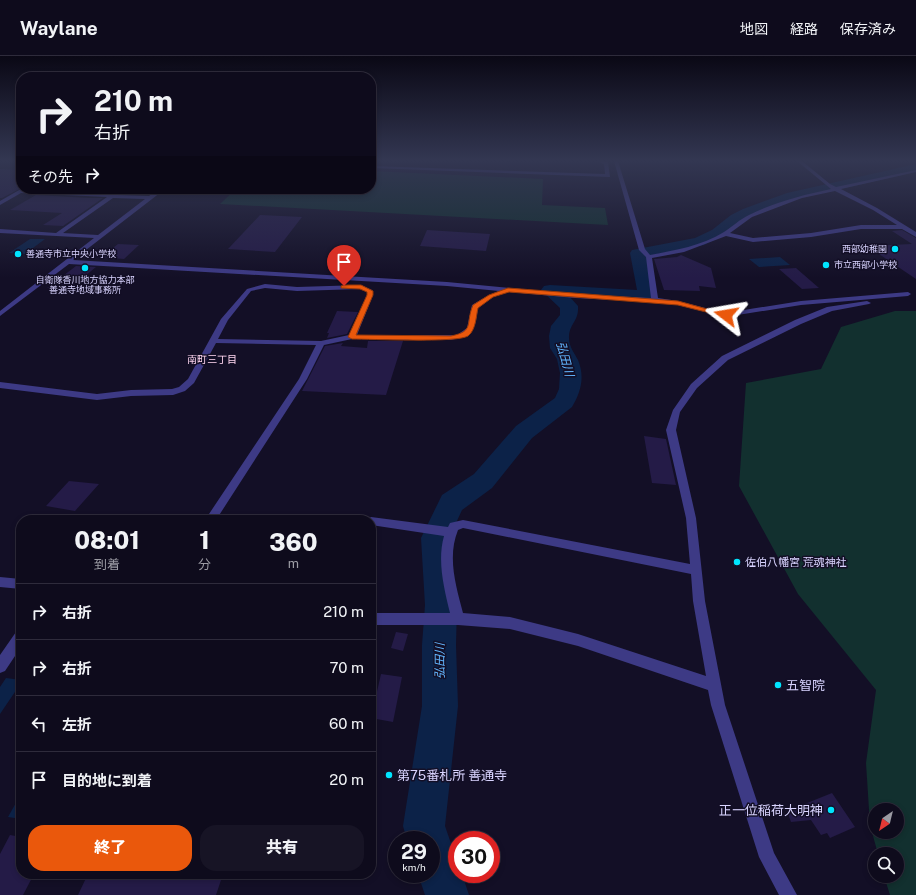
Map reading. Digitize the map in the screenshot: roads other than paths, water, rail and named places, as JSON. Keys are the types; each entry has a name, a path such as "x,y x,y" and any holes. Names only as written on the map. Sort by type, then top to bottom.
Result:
{"street":[{"path":"58,234 106,200"},
{"path":"0,314 147,200"},
{"path":"627,200 642,250 648,256 655,300"},
{"path":"648,256 700,246 725,234 750,216 791,200"},
{"path":"857,200 875,209 916,235"},
{"path":"725,234 753,240 811,235 862,227 903,227"},
{"path":"0,231 99,236"},
{"path":"67,262 506,288 603,298 655,300 678,303 726,315 801,303 916,294"},
{"path":"0,385 97,397 131,393 173,392 182,390 190,381 214,341 225,319 249,290 265,286 297,289 361,287 370,291 370,295 352,337"},
{"path":"214,341 321,343 352,337 451,338 465,335 470,330 475,307 506,288"},
{"path":"788,895 767,857 718,705 713,684 695,570 691,518 671,430 676,412 694,386 726,358 798,322 830,309 900,297 908,294"},
{"path":"213,515 303,379 321,343"},
{"path":"376,522 427,530 451,532"},
{"path":"455,619 447,561 451,532 454,526 463,524 695,570"},
{"path":"0,582 16,584"},
{"path":"376,619 455,619 510,623 578,640 713,684"},
{"path":"0,666 16,643"}],"water":[{"path":"30,239 45,239 25,254 9,253"},
{"path":"780,257 790,265 759,267 749,259"},
{"path":"6,678 16,679 16,690 0,714 0,687"},
{"path":"16,803 16,818 8,817"}],"waterway":[{"name":"弘田川","path":"425,831 424,826 440,706 439,645 441,605 435,538 452,503 483,481 524,432 564,402 570,389 571,373 567,359 560,348 559,336 561,326 569,316 569,306 550,290 647,296 638,253 699,242 717,233 736,218 781,200"},
{"name":"弘田川","path":"440,874 447,895"}],"place":[{"name":"西部幼稚園","path":"895,249"},
{"name":"善通寺市立中央小学校","path":"18,254"},
{"name":"市立西部小学校","path":"826,265"},
{"name":"自衛隊香川地方協力本部 善通寺地域事務所","path":"85,268"},
{"name":"佐伯八幡宮 荒魂神社","path":"737,562"},
{"name":"五智院","path":"778,685"},
{"name":"第75番札所 善通寺","path":"389,775"},
{"name":"正一位稲荷大明神","path":"831,810"}],"district":[{"name":"南町三丁目","path":"212,359"}]}
